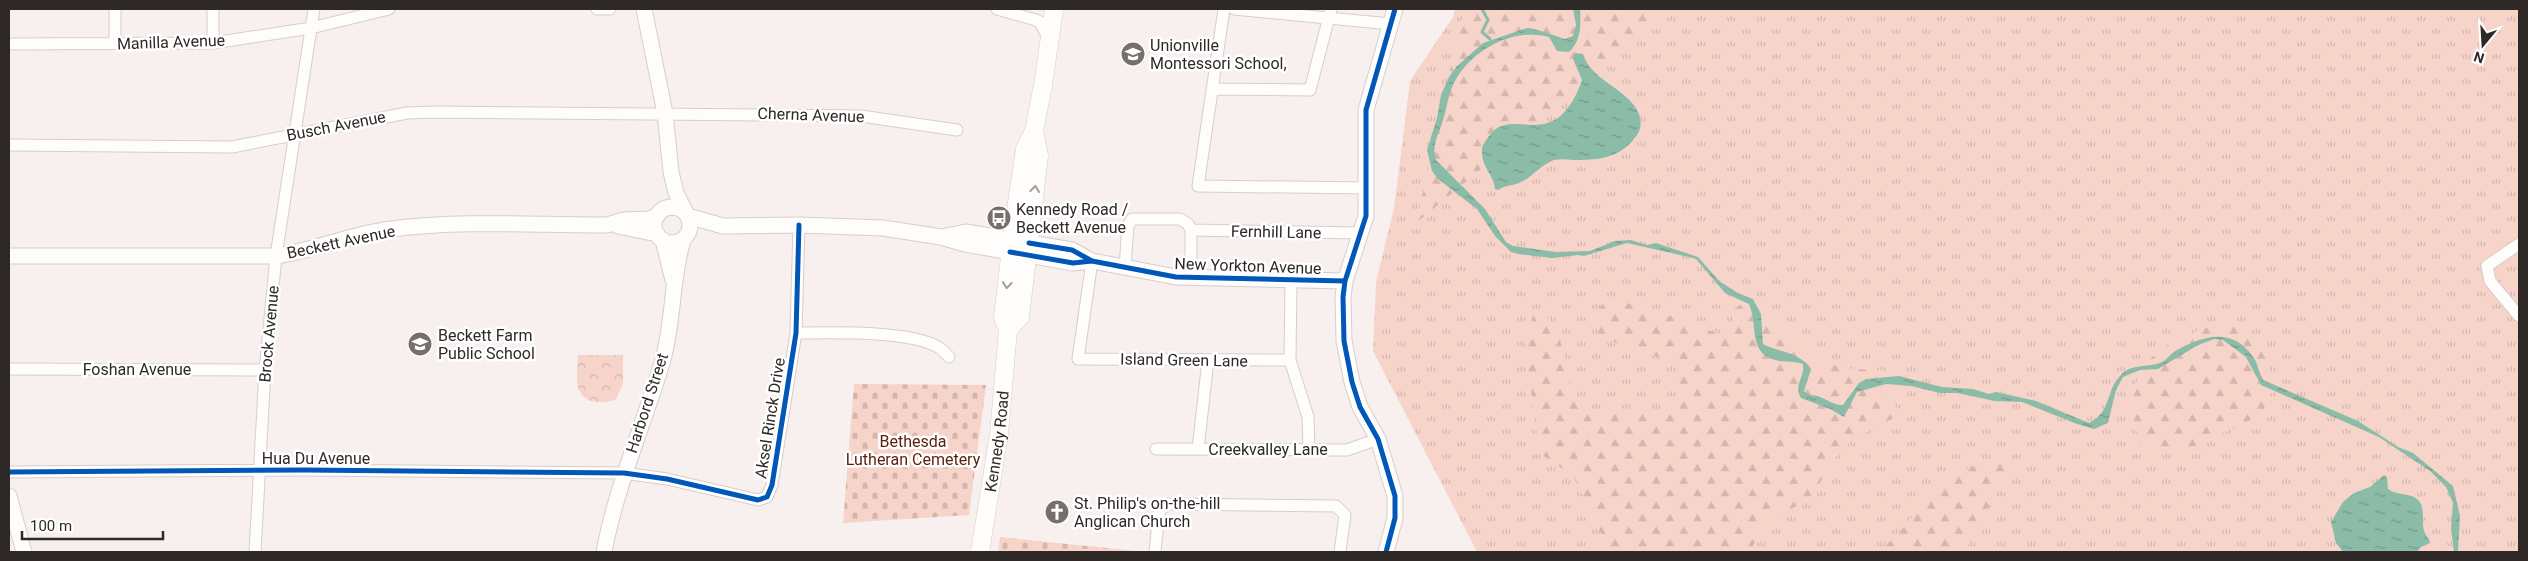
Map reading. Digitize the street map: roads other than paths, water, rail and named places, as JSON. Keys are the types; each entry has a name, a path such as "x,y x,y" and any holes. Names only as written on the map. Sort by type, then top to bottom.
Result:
{"main road":[{"name":"Kennedy Road","path":"980,552 999,434 1008,330 1020,317 1019,248 1039,155 1034,132 1054,9"}],"street":[{"path":"115,9 115,43"},
{"path":"213,9 213,43"},
{"name":"Brock Avenue","path":"255,552 265,370 276,256 314,9"},
{"name":"Manilla Avenue","path":"9,44 213,43 310,28 389,9"},
{"path":"597,9 610,9"},
{"path":"644,9 665,113 671,172 676,193 687,215 690,229 683,240"},
{"path":"1004,9 1040,22 1049,40"},
{"path":"1224,9 1198,186 1367,188"},
{"path":"1234,9 1330,13 1391,24"},
{"path":"1386,552 1395,518 1395,496 1378,439 1360,406 1348,369 1343,327 1345,281 1362,233 1367,208 1366,110 1395,9"},
{"path":"1213,89 1310,90 1330,13"},
{"name":"Busch Avenue","path":"9,145 232,147 295,133 407,113 665,113"},
{"name":"Cherna Avenue","path":"665,113 861,116 957,130"},
{"path":"671,172 666,200 655,222 660,237 673,243 723,226"},
{"path":"659,214 667,208 675,208 687,215 723,226 799,225 883,228 941,237 966,232 1019,248"},
{"name":"Beckett Avenue","path":"614,225 624,220 650,218 659,214"},
{"name":"Fernhill Lane","path":"1125,267 1128,226 1132,219 1180,219 1188,224 1191,230 1362,233"},
{"name":"Beckett Avenue","path":"9,256 276,256 301,252 389,229 434,225 614,225 660,237"},
{"name":"Aksel Rinck Drive","path":"624,473 667,479 746,499 758,500 767,497 772,485 796,333 799,225"},
{"path":"1191,230 1191,279"},
{"name":"Harbord Street","path":"660,237 674,282"},
{"name":"Harbord Street","path":"604,552 624,473 662,364 673,307 674,282 683,240"},
{"path":"2519,244 2488,266 2490,281 2519,316"},
{"name":"New Yorkton Avenue","path":"1019,248 1073,264 1092,261 1191,279 1345,281"},
{"name":"Island Green Lane","path":"1092,261 1078,359 1290,360"},
{"path":"1291,280 1290,360 1308,417 1310,450"},
{"path":"796,333 862,333 924,341 940,347 949,357"},
{"path":"1198,449 1208,360"},
{"name":"Foshan Avenue","path":"9,369 265,370"},
{"name":"Creekvalley Lane","path":"1156,449 1347,450 1378,439"},
{"name":"Hua Du Avenue","path":"9,472 624,473"},
{"path":"9,496 24,552"},
{"path":"1155,552 1159,511 1167,504 1336,506 1344,515 1340,552"}],"water":[{"path":"1573,9 1580,9 1580,27 1576,43 1569,52 1557,51 1549,37 1534,35 1504,40 1476,56 1456,79 1436,140 1434,150 1436,160 1485,209 1506,242 1513,246 1556,252 1590,251 1615,241 1631,240 1647,245 1656,243 1698,257 1719,281 1738,293 1753,299 1761,314 1763,344 1801,359 1811,369 1804,391 1809,395 1818,396 1838,405 1843,405 1859,383 1866,379 1899,376 1942,387 1973,389 1989,394 1996,392 2036,401 2089,423 2102,412 2113,386 2126,371 2131,368 2162,362 2175,351 2198,341 2218,337 2228,338 2246,348 2254,358 2263,380 2358,421 2398,447 2413,453 2453,486 2460,516 2458,552 2454,552 2451,529 2453,503 2446,487 2430,471 2379,437 2261,385 2246,357 2223,340 2214,339 2198,345 2158,369 2140,370 2123,377 2116,390 2108,423 2094,429 2022,402 1995,401 1957,393 1940,393 1911,386 1886,384 1857,392 1844,417 1830,409 1801,398 1798,389 1803,364 1776,360 1764,355 1757,343 1752,311 1749,304 1725,293 1696,259 1627,243 1584,256 1553,258 1511,252 1495,236 1477,209 1438,179 1432,171 1427,150 1437,118 1441,95 1449,77 1457,66 1483,43 1527,28 1565,39 1573,36 1576,25"},
{"path":"1575,53 1583,54 1587,63 1601,78 1627,97 1634,105 1639,114 1640,121 1638,133 1628,146 1614,154 1590,160 1554,160 1544,165 1524,181 1498,190 1495,189 1483,158 1482,148 1485,142 1495,129 1502,126 1510,124 1542,124 1550,122 1561,115 1574,99 1582,80 1573,59"},
{"path":"2384,475 2387,477 2388,489 2414,497 2421,504 2424,529 2430,543 2421,547 2417,552 2343,552 2336,543 2331,522 2343,502 2354,493 2370,487"}],"waterway":[{"path":"1482,9 1488,20 1482,32 1490,39"}],"place":[{"name":"Unionville Montessori School,","path":"1133,54"},
{"name":"Kennedy Road / Beckett Avenue","path":"999,218"},
{"name":"Beckett Farm Public School","path":"420,344"},
{"name":"St. Philip's on-the-hill Anglican Church","path":"1057,512"}],"park label":[{"name":"Bethesda Lutheran Cemetery","path":"913,450"}]}
